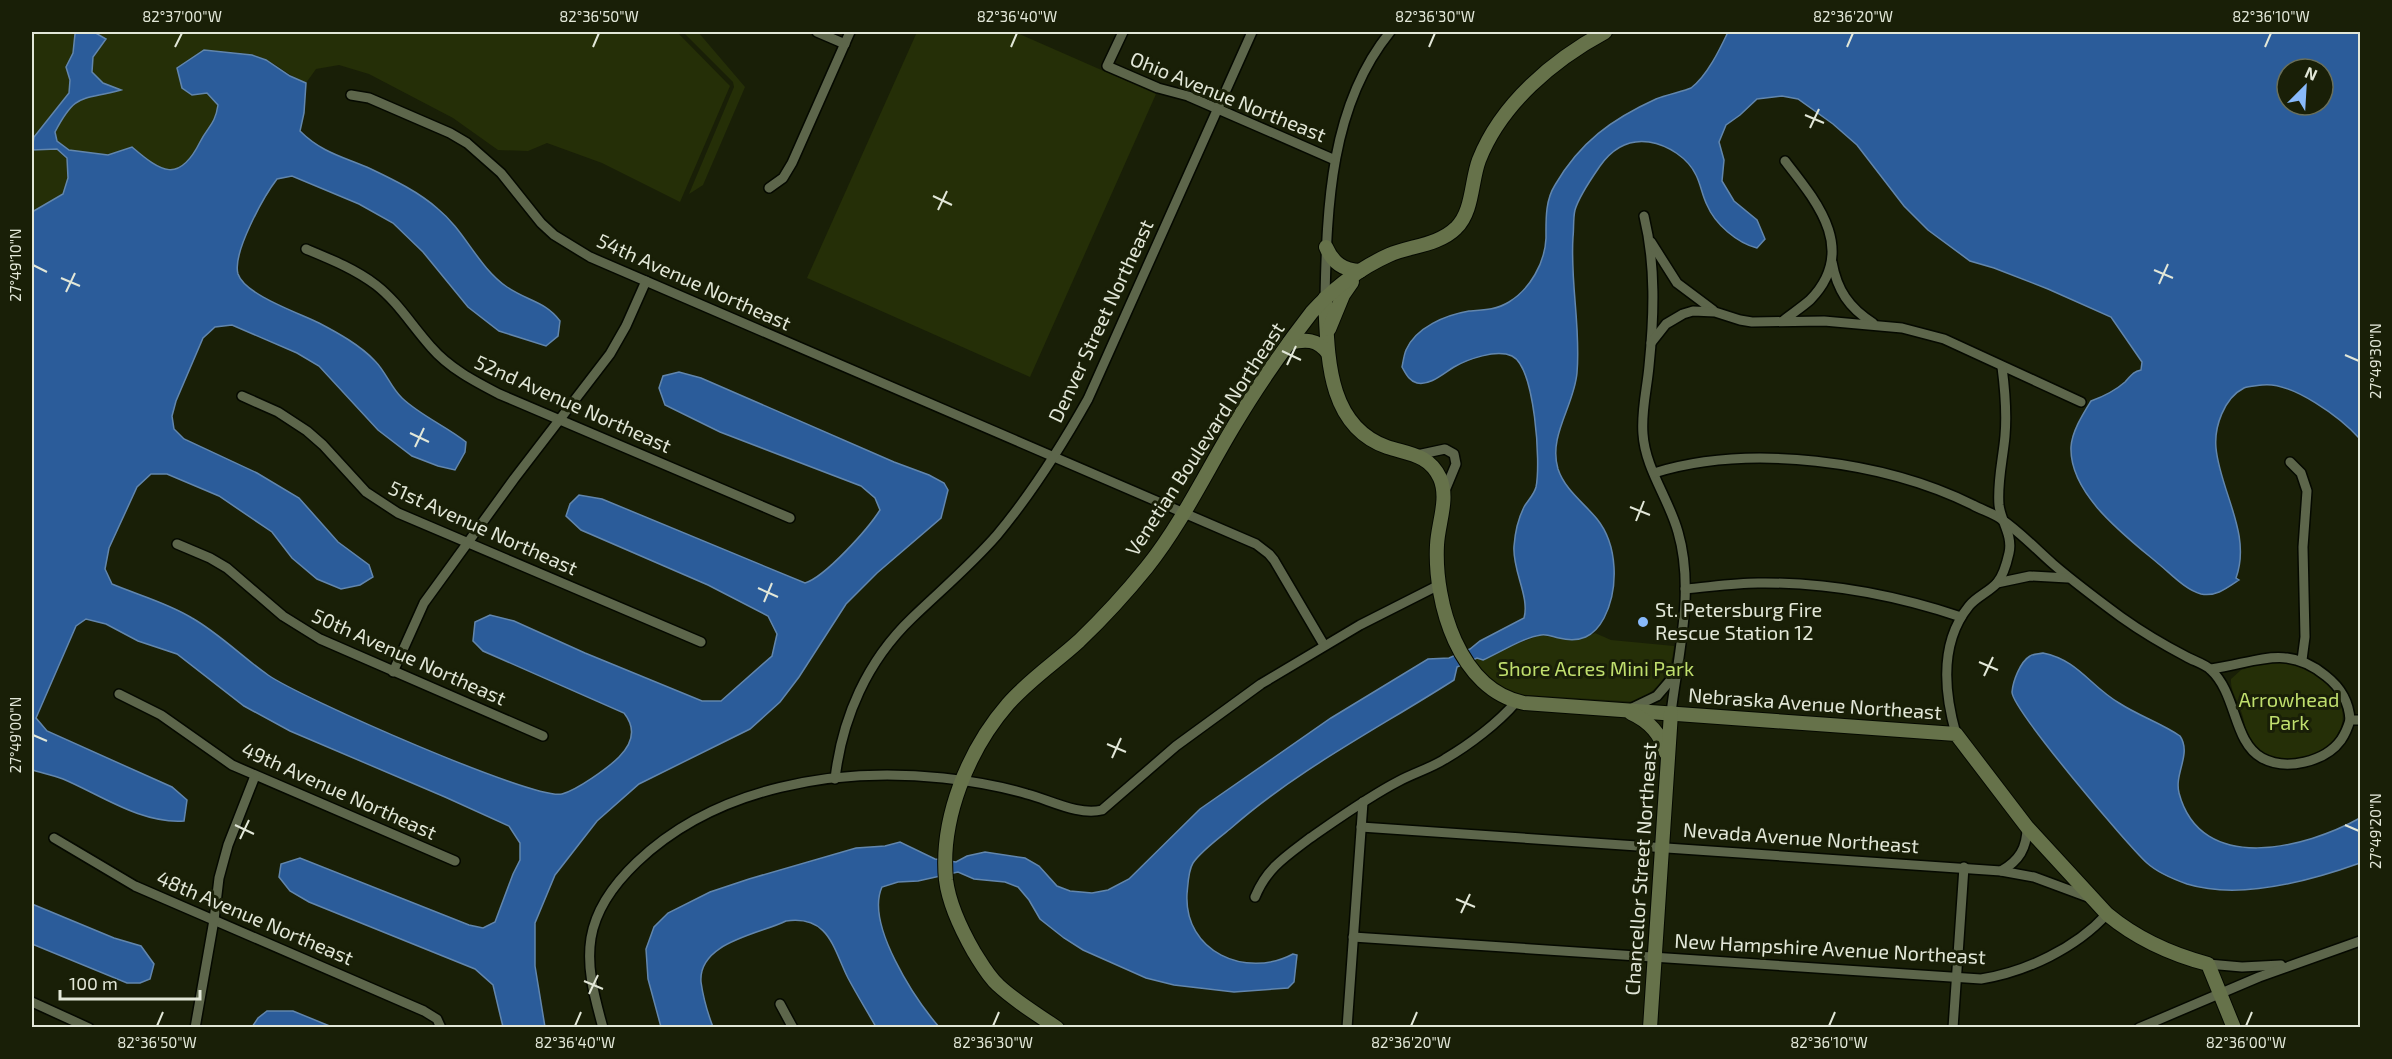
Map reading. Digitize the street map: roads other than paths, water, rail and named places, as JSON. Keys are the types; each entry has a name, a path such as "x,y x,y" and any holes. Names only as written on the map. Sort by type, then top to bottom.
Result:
{"street":[{"path":"817,32 845,44"},
{"path":"768,188 783,178 792,163 850,32"},
{"name":"Ohio Avenue Northeast","path":"1123,32 1107,66 1158,88 1188,96 1335,160"},
{"name":"Denver Street Northeast","path":"835,779 837,758 848,718 868,673 881,653 910,619 996,536 1056,456 1088,399 1252,32"},
{"path":"1390,32 1374,53 1354,89 1335,160 1326,247 1325,298 1328,353 1334,388 1339,403 1350,419 1377,442 1418,455 1435,469 1444,494"},
{"name":"Venetian Boulevard Northeast","path":"1057,1028 1019,1002 997,984 987,971 967,940 946,881 946,853 951,822 963,780 986,734 1024,687 1080,640 1148,566 1185,513 1236,423 1289,343 1325,298 1360,271 1390,255 1441,238 1456,228 1467,209 1479,161 1489,139 1504,117 1545,72 1579,46 1605,32"},
{"name":"54th Avenue Northeast","path":"351,95 369,98 450,133 467,143 501,173 554,235 590,257 1245,539 1269,554 1324,645"},
{"path":"1785,161 1822,210 1831,231 1832,260 1838,287 1862,316 1877,325"},
{"path":"1644,216 1650,240 1652,292 1651,343 1643,405 1643,436 1654,473 1678,532 1684,560 1683,629 1671,713"},
{"path":"1650,240 1677,283 1715,312"},
{"path":"1326,247 1338,265 1360,271 1343,295 1327,334"},
{"name":"52nd Avenue Northeast","path":"306,249 341,264 375,285 401,310 431,347 459,372 499,394 790,518"},
{"path":"1784,320 1811,299 1828,273 1832,260"},
{"path":"393,672 424,603 614,348 646,281"},
{"path":"1651,343 1666,324 1693,311 1715,312 1746,321 1784,320 1902,328 1944,339 2080,402"},
{"path":"1289,343 1309,340 1322,346 1328,353"},
{"path":"2002,367 2006,408 1999,493 2001,519 2010,540 2005,565 1997,583 1969,606 1961,617 1951,641 1946,665 1947,694 1956,734 2027,827 2090,898 2122,926 2157,947 2208,964 2242,967 2295,963"},
{"name":"51st Avenue Northeast","path":"242,396 278,412 307,431 323,445 354,481 378,502 467,543 701,642"},
{"path":"1255,897 1262,879 1272,867 1363,802 1456,753 1502,718 1516,702 1503,697 1484,684 1459,646 1445,614 1439,585 1437,544 1444,494 1456,464 1454,454 1441,449 1418,455"},
{"path":"1654,473 1693,464 1746,459 1786,460 1836,464 1902,477 1951,494 2001,519 2069,578 2124,619 2211,669 2233,705 2245,742 2252,751 2270,762 2281,765 2292,764 2320,756 2340,741 2350,720 2345,700 2338,688 2317,669 2302,660 2291,657 2265,657 2211,669"},
{"path":"2290,462 2301,473 2306,482 2307,491 2303,547 2305,637 2302,660"},
{"name":"50th Avenue Northeast","path":"177,544 227,568 283,616 301,628 393,672 543,736"},
{"path":"1997,583 2030,576 2069,578"},
{"path":"1685,589 1756,583 1821,585 1886,596 1961,617"},
{"path":"603,1028 589,966 591,938 602,907 625,874 670,834 711,810 755,794 835,779 892,775 963,780 1026,794 1086,811 1102,810 1158,761 1261,684 1324,645 1439,585"},
{"path":"1627,710 1657,696 1676,673"},
{"name":"49th Avenue Northeast","path":"119,694 161,715 232,765 454,861"},
{"name":"Nebraska Avenue Northeast","path":"1516,702 1956,734"},
{"path":"1627,710 1645,720 1656,732 1665,747 1668,759"},
{"name":"Chancellor Street Northeast","path":"1650,1028 1671,713"},
{"path":"2350,720 2361,720"},
{"path":"195,1028 219,878 228,845 255,776"},
{"path":"1347,1028 1363,802"},
{"name":"Nevada Avenue Northeast","path":"1361,827 1964,867 2034,877 2090,898"},
{"path":"2001,871 2012,865 2022,852 2027,827"},
{"name":"48th Avenue Northeast","path":"54,838 135,886 424,1011 437,1019 441,1028"},
{"path":"1953,1028 1964,867"},
{"name":"New Hampshire Avenue Northeast","path":"1353,937 1957,978 1997,976 2041,960 2086,933 2107,914"},
{"path":"2139,1028 2295,963 2361,941"},
{"path":"2208,964 2234,1028"},
{"path":"32,1002 89,1028"},
{"path":"780,1004 793,1028"}],"water":[{"path":"94,32 106,39 93,57 92,72 103,83 121,90 81,100 69,110 55,132 57,141 69,150 108,155 132,147 152,163 169,170 177,169 185,164 192,155 213,121 218,105 207,93 192,95 182,88 177,68 204,50 252,55 266,60 290,76 306,83 300,131 308,138 325,150 380,173 423,197 448,218 497,279 514,292 548,309 560,321 558,336 546,346 499,331 468,307 423,252 393,223 359,204 292,176 277,179 257,211 244,239 237,265 238,274 243,282 261,296 319,323 356,345 379,365 402,398 466,442 465,452 455,470 412,456 378,430 319,366 297,353 232,325 215,327 203,338 176,401 172,416 174,429 184,439 257,473 299,498 338,542 369,565 373,577 360,585 341,589 317,579 292,558 272,532 219,496 167,474 151,474 137,487 109,548 105,569 112,584 192,618 268,675 288,687 465,765 543,792 562,794 592,778 624,752 631,735 628,719 624,713 483,651 473,641 475,622 490,615 514,621 702,701 721,701 772,656 777,634 768,616 708,585 581,530 566,516 570,504 579,495 602,499 805,583 834,562 866,529 880,510 875,498 861,486 720,432 665,405 659,388 663,376 679,372 701,378 929,475 944,483 948,490 941,518 877,573 846,604 780,702 750,729 639,784 597,821 555,875 535,923 535,966 545,1027 503,1027 493,985 475,969 309,902 290,891 279,877 281,864 300,858 469,925 483,928 495,922 520,860 520,843 509,826 290,731 244,706 177,654 138,641 106,624 86,619 76,626 36,718 47,731 172,787 187,800 184,821 168,821 137,813 63,779 32,770 32,212 63,194 68,178 67,158 57,149 32,150 34,137 69,93 70,80 66,67 73,53 75,34"},
{"path":"1728,32 2360,32 2360,439 2329,412 2287,389 2274,385 2262,385 2246,387 2237,393 2222,414 2217,431 2216,448 2238,529 2240,562 2236,578 2239,580 2216,593 2206,595 2195,592 2174,578 2103,514 2080,482 2073,465 2071,447 2073,435 2091,401 2113,390 2141,370 2142,362 2111,317 2048,289 1970,261 1928,230 1904,206 1857,145 1833,124 1798,99 1782,96 1757,99 1726,125 1719,142 1724,160 1722,181 1734,201 1757,220 1765,239 1757,248 1734,237 1715,219 1705,201 1696,175 1683,158 1670,149 1649,142 1634,142 1621,146 1605,160 1579,199 1575,210 1572,254 1578,339 1577,373 1556,445 1556,457 1561,477 1597,519 1609,541 1614,581 1609,606 1600,625 1586,637 1573,640 1541,635 1519,642 1483,660 1477,658 1457,667 1454,680 1283,787 1216,840 1196,859 1190,870 1187,894 1189,914 1196,931 1207,945 1221,955 1238,961 1256,963 1297,955 1294,982 1288,988 1234,992 1174,985 1146,978 1083,950 1064,938 1040,919 1018,887 1005,882 974,879 958,872 918,881 898,882 882,887 879,902 880,921 895,960 918,999 939,1027 876,1027 848,978 828,936 821,928 800,920 786,921 747,935 733,941 709,957 703,968 701,982 713,1027 661,1027 648,979 646,949 654,927 668,913 710,892 856,848 885,846 900,842 935,859 956,862 967,856 985,852 1025,858 1039,866 1057,886 1070,891 1092,893 1108,890 1129,879 1200,809 1331,718 1428,659 1449,658 1470,649 1480,641 1524,618 1525,601 1514,546 1520,516 1536,487 1538,458 1531,396 1520,364 1512,356 1490,354 1467,361 1427,383 1417,383 1406,375 1402,367 1405,352 1417,335 1433,323 1460,313 1499,307 1517,297 1530,283 1543,257 1549,198 1575,156 1598,133 1625,115 1656,99 1691,88 1708,69"},
{"path":"2043,653 2066,661 2119,703 2180,736 2184,757 2179,778 2179,793 2191,819 2209,836 2232,845 2258,848 2285,845 2338,829 2360,818 2360,863 2297,882 2229,890 2187,884 2156,870 2096,806 2030,724 2017,704 2012,692 2020,667 2030,656"},
{"path":"32,904 114,938 141,946 154,964 150,979 140,983 127,983 32,944"},
{"path":"267,1011 293,1011 332,1027 252,1027"}],"place":[{"name":"St. Petersburg Fire Rescue Station 12","path":"1643,622"}],"park label":[{"name":"Shore Acres Mini Park","path":"1596,669"},
{"name":"Arrowhead Park","path":"2289,712"}]}
